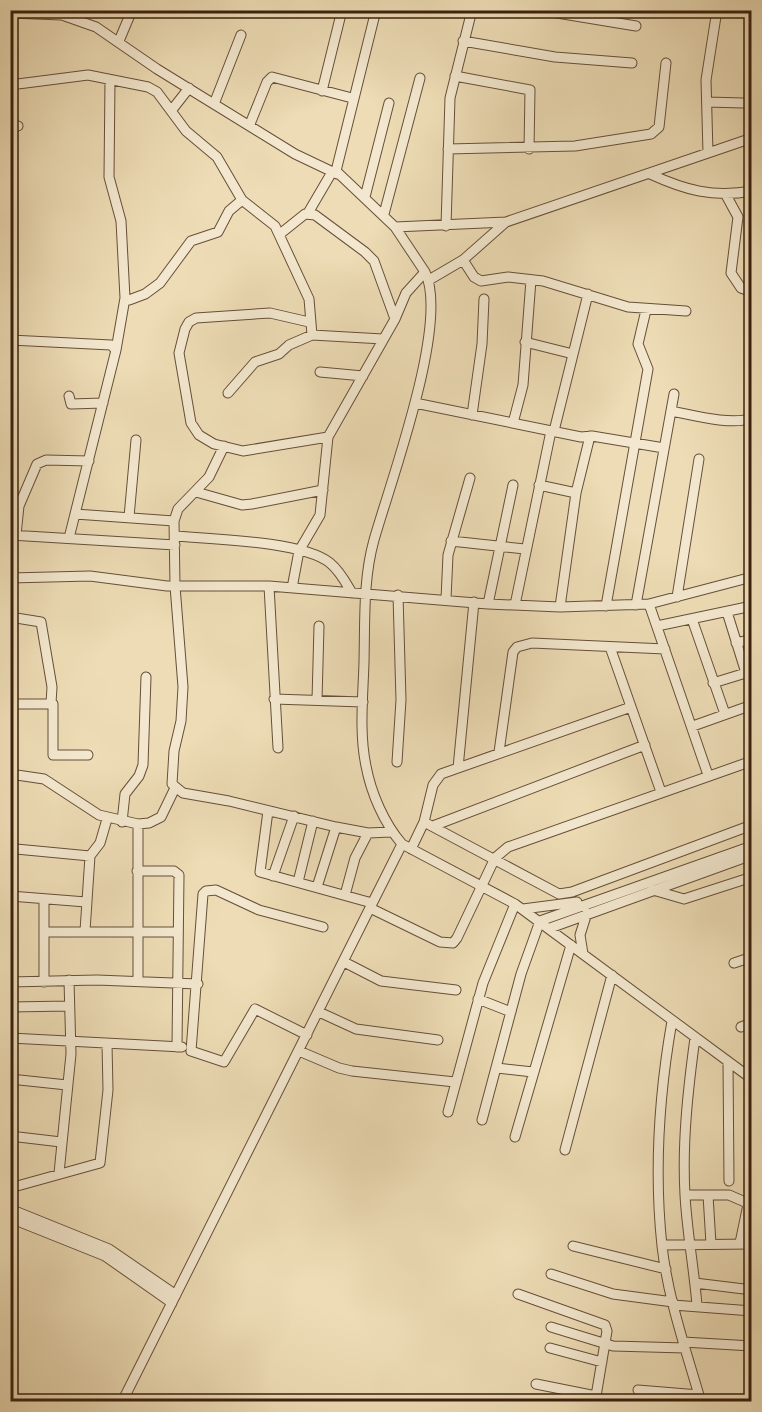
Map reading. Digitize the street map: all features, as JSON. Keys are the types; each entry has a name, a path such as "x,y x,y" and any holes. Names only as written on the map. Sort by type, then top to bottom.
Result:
{"street":[{"path":"119,41 132,10"},
{"path":"322,91 333,56 342,10"},
{"path":"280,234 308,213 334,173 376,10"},
{"path":"446,226 449,107 472,10"},
{"path":"539,10 636,26"},
{"path":"708,153 707,71 717,10"},
{"path":"13,12 62,15 96,27 157,69 250,124 303,159 334,173 365,197 395,226 427,276 430,328 415,403 373,544 366,595 363,702 366,768 391,832 402,844 519,906 752,1079"},
{"path":"214,104 241,35"},
{"path":"463,41 546,56 632,63"},
{"path":"448,149 529,149 575,146 655,132 659,127 666,63"},
{"path":"10,85 88,75 154,90 186,131 217,157 242,200 275,226 292,267 309,299 309,322 312,335"},
{"path":"455,76 530,90 529,149"},
{"path":"250,124 267,82 272,77 352,98"},
{"path":"384,214 420,78"},
{"path":"69,538 116,350 125,298 121,220 109,177 110,80"},
{"path":"171,111 189,88"},
{"path":"707,102 744,102"},
{"path":"365,197 389,103"},
{"path":"395,226 446,226 506,222 748,140 752,150"},
{"path":"650,174 699,193 726,195 752,191"},
{"path":"726,195 738,218 731,273 741,288 752,292"},
{"path":"125,298 129,300 145,294 160,283 188,244 197,238 218,232 229,211 242,200"},
{"path":"308,213 312,213 374,261 396,319"},
{"path":"292,588 298,551 320,515 328,437 396,319 409,289 427,276 463,260 506,222"},
{"path":"463,260 474,277 481,281 508,277 531,280 563,285 614,303 646,310 686,311"},
{"path":"513,423 523,385 531,280"},
{"path":"515,605 539,485 588,294"},
{"path":"472,415 482,344 484,299"},
{"path":"606,606 648,369 638,344 646,310"},
{"path":"309,322 261,313 196,318 189,322 181,340 179,353 191,423 199,435 243,451 328,437"},
{"path":"228,393 255,362 279,354 289,345 312,335 383,339"},
{"path":"10,340 111,345 116,350"},
{"path":"525,342 573,354"},
{"path":"320,372 363,376"},
{"path":"636,605 647,555 674,394"},
{"path":"69,396 69,403 103,403"},
{"path":"415,403 583,437 590,436 664,448"},
{"path":"671,411 712,418 745,420 752,418"},
{"path":"560,607 576,493 590,436"},
{"path":"129,517 136,440"},
{"path":"224,446 209,477 178,509 174,521 175,586 183,687 181,721 174,751 172,780 175,788 183,794 294,816 336,827 368,832 391,832"},
{"path":"677,597 699,459"},
{"path":"89,461 46,460 37,464 19,506 13,535 257,542 318,556 330,563 352,593"},
{"path":"446,599 451,541 470,478"},
{"path":"488,604 513,485"},
{"path":"539,485 576,493"},
{"path":"196,492 242,505 323,490"},
{"path":"75,514 174,521"},
{"path":"451,541 525,549"},
{"path":"10,578 90,576 175,586 269,586 488,604 560,607 649,604 752,578"},
{"path":"269,586 278,748"},
{"path":"397,762 401,700 398,595"},
{"path":"458,768 474,602"},
{"path":"649,604 693,726 708,776"},
{"path":"657,626 752,606"},
{"path":"713,683 749,672 736,643 727,612"},
{"path":"10,617 40,622 53,706 53,755 88,755"},
{"path":"692,619 725,714"},
{"path":"317,700 319,626"},
{"path":"736,643 752,639"},
{"path":"499,752 513,652 517,647 532,644 665,649"},
{"path":"610,647 662,792"},
{"path":"122,822 125,794 139,776 143,765 146,678"},
{"path":"274,699 363,702"},
{"path":"10,704 51,703"},
{"path":"693,726 752,705"},
{"path":"411,849 429,824 437,778 499,752 631,707"},
{"path":"429,824 645,745"},
{"path":"268,811 259,869 263,874 345,895 371,905 440,942 453,942 495,858 508,848 752,761"},
{"path":"10,774 50,781 107,819 138,824 149,823 161,817 175,788"},
{"path":"273,876 294,816"},
{"path":"85,931 90,856 100,843 107,819"},
{"path":"298,882 313,821"},
{"path":"138,824 138,981"},
{"path":"429,824 552,891 566,894 752,825"},
{"path":"317,887 336,827"},
{"path":"345,895 355,858 368,832"},
{"path":"122,1401 402,844"},
{"path":"540,921 591,901 752,846"},
{"path":"10,852 16,849 90,856"},
{"path":"550,928 752,855"},
{"path":"137,871 178,873 177,1047"},
{"path":"653,890 684,900 752,877"},
{"path":"307,1035 255,1009 224,1062 194,1053 190,1047 198,984 203,894 206,891 216,890 259,910 323,927"},
{"path":"10,896 86,902"},
{"path":"44,900 44,982"},
{"path":"519,906 591,901"},
{"path":"448,1112 478,999 519,906"},
{"path":"583,954 580,934 587,913"},
{"path":"482,1120 511,1012 540,921"},
{"path":"44,932 177,932"},
{"path":"515,1137 571,945"},
{"path":"734,963 752,957"},
{"path":"344,962 381,981 456,990"},
{"path":"565,1150 612,975"},
{"path":"10,982 69,980 198,984"},
{"path":"59,1173 71,1039 69,980"},
{"path":"478,999 511,1012"},
{"path":"10,1007 69,1006"},
{"path":"319,1012 356,1029 438,1040"},
{"path":"638,1390 700,1398 673,1304 662,1245 659,1124 672,1021"},
{"path":"741,1027 752,1023"},
{"path":"10,1038 71,1039 107,1044 190,1047"},
{"path":"695,1038 687,1100 685,1195 697,1305"},
{"path":"10,1188 59,1173 95,1166 102,1160 108,1090 107,1044"},
{"path":"299,1051 352,1071 455,1082"},
{"path":"728,1062 729,1181"},
{"path":"497,1068 533,1072"},
{"path":"10,1079 67,1085"},
{"path":"10,1136 61,1142"},
{"path":"740,1243 752,1185"},
{"path":"685,1195 734,1196 749,1204"},
{"path":"708,1195 711,1244"},
{"path":"10,1209 109,1249 174,1299"},
{"path":"10,1218 105,1256 174,1299"},
{"path":"662,1245 752,1244"},
{"path":"573,1246 666,1269"},
{"path":"551,1274 613,1294 673,1304 752,1311"},
{"path":"695,1283 752,1290"},
{"path":"518,1294 603,1323 607,1331 595,1399 536,1384"},
{"path":"551,1327 605,1344 752,1346"},
{"path":"550,1348 602,1362"}]}
